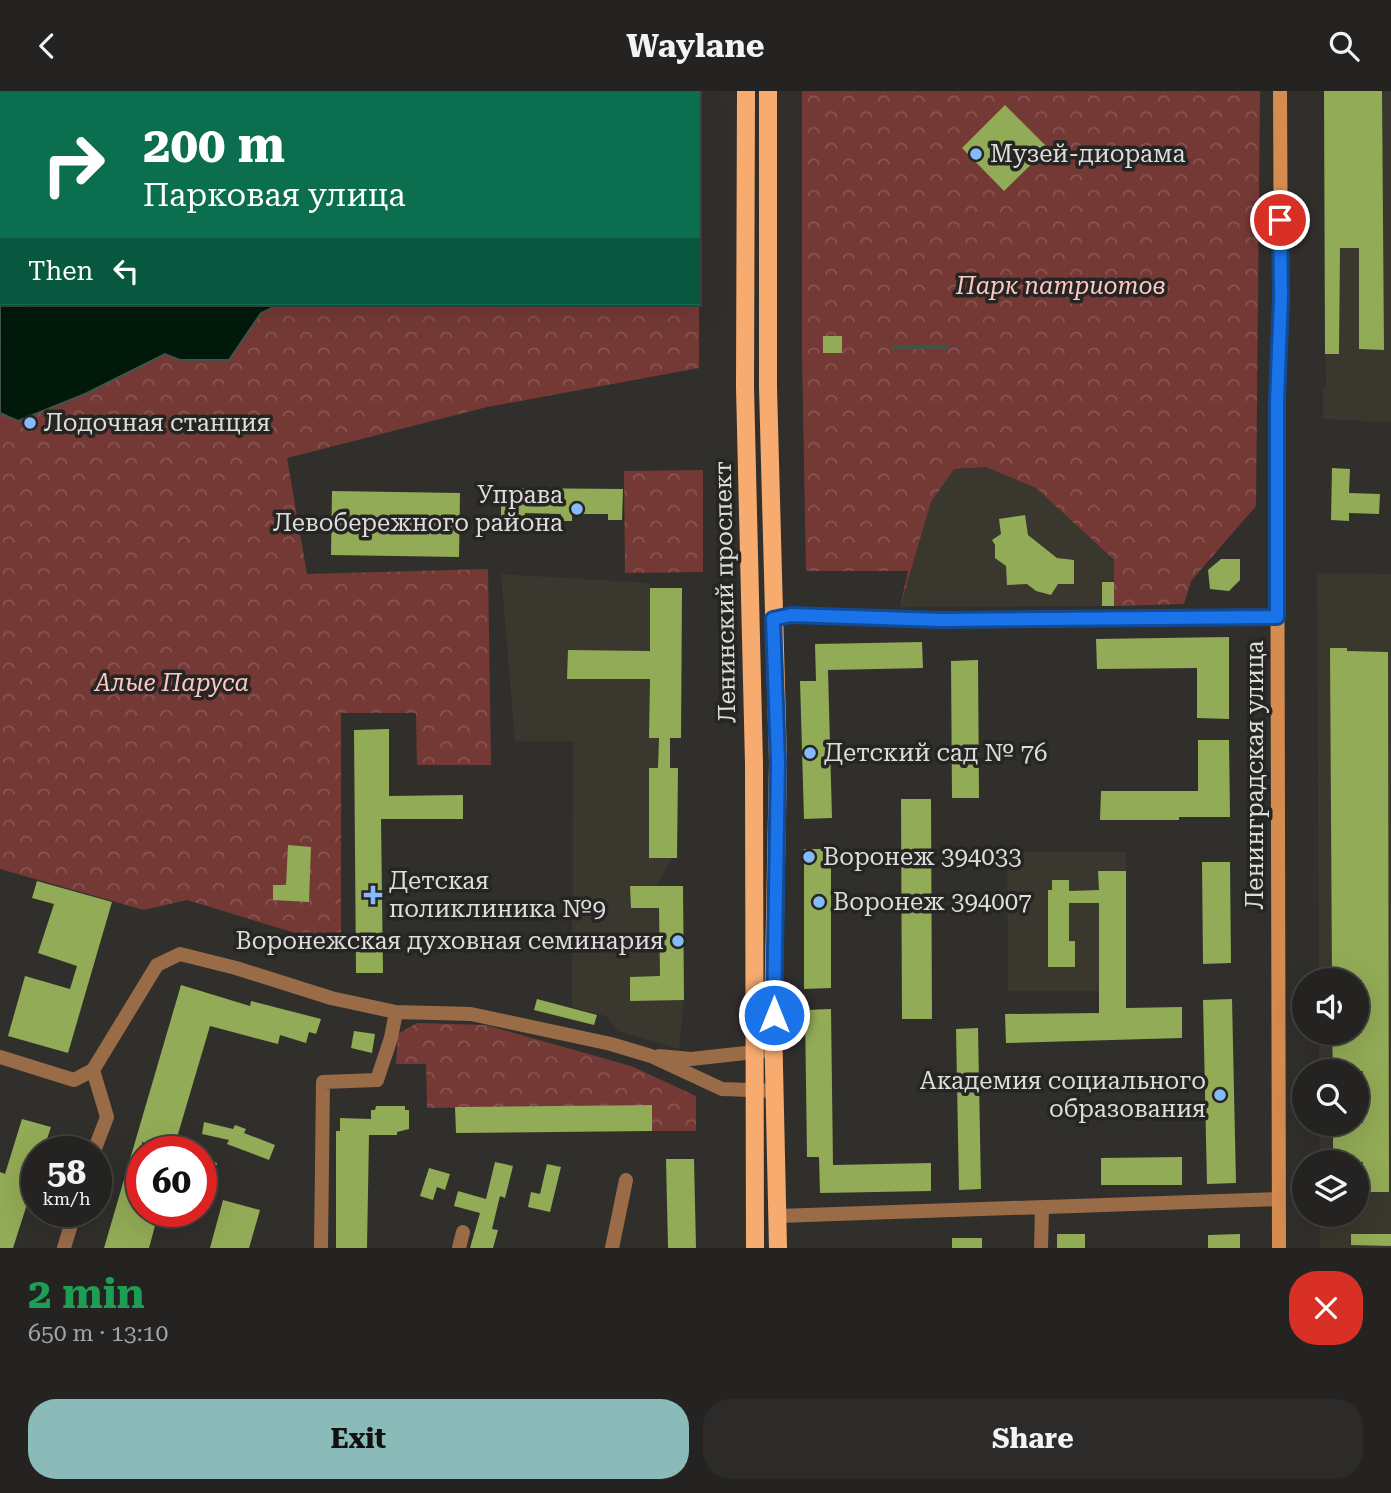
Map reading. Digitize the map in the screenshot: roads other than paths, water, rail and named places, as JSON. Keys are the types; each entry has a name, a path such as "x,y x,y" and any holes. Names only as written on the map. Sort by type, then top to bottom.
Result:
{"main road":[{"name":"Ленинский проспект","path":"746,91 746,450 754,764 755,1248"},
{"name":"Ленинский проспект","path":"768,91 770,451 778,762 774,1051 778,1248"},
{"name":"Ленинградская улица","path":"1279,1248 1277,402 1281,297 1280,91"},
{"path":"746,450 770,451"}],"street":[{"path":"773,619 791,615 940,620 1277,617"},
{"path":"0,1057 74,1080 93,1070 157,965 180,954 331,998 396,1012 471,1014 611,1044 651,1056 722,1089 774,1091"},
{"path":"321,1248 323,1082 377,1080 391,1038 396,1012"},
{"path":"651,1056 691,1059 774,1051"},
{"path":"93,1070 107,1117 100,1136"},
{"path":"612,1248 626,1180"},
{"path":"778,1216 1279,1199"},
{"path":"1041,1248 1042,1207"},
{"path":"64,1248 70,1227"},
{"path":"458,1248 463,1232"}],"waterway":[{"path":"893,347 947,347"}],"place":[{"name":"Музей-диорама","path":"976,154"},
{"name":"Лодочная станция","path":"30,423"},
{"name":"Управа Левобережного района","path":"577,509"},
{"name":"Детский сад № 76","path":"810,753"},
{"name":"Воронеж 394033","path":"809,857"},
{"name":"Детская поликлиника №9","path":"373,895"},
{"name":"Воронеж 394007","path":"819,902"},
{"name":"Воронежская духовная семинария","path":"678,941"},
{"name":"Академия социального образования","path":"1220,1095"}],"park label":[{"name":"Парк патриотов","path":"1061,286"},
{"name":"Алые Паруса","path":"172,683"}]}
